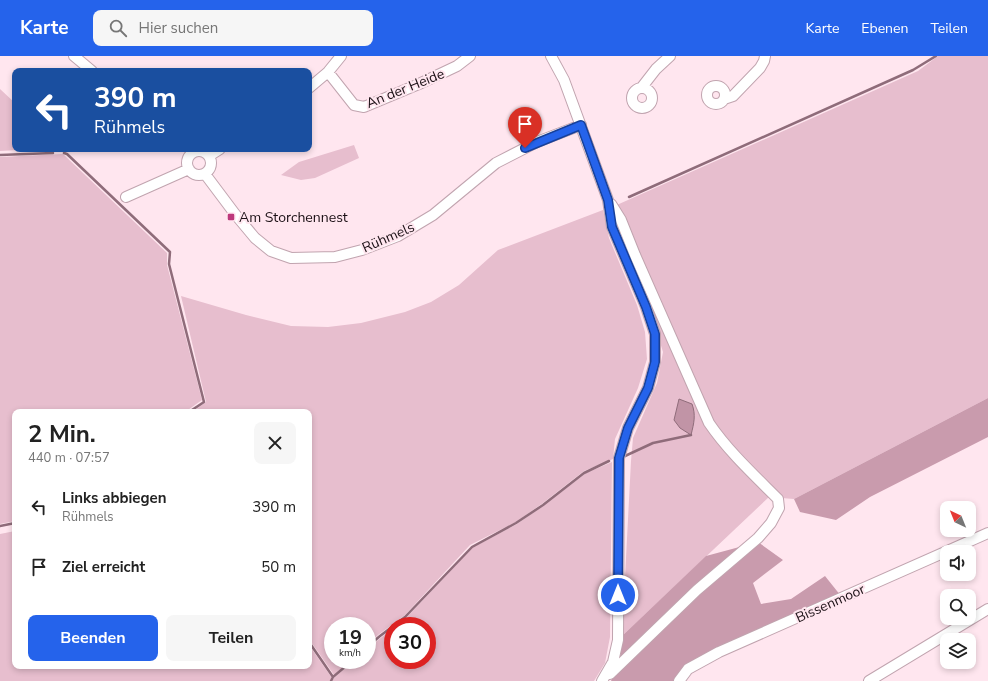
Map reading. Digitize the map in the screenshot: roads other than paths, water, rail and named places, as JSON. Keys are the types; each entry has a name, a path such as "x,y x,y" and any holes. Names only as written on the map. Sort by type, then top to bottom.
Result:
{"street":[{"path":"74,56 88,68"},
{"path":"312,85 328,72 341,56"},
{"name":"An der Heide","path":"328,72 354,105 364,107 451,69 470,56"},
{"path":"551,56 564,80 581,125 608,200 612,227 646,307 655,334 655,362 648,388 628,428 619,458 618,640 613,662 602,681"},
{"path":"642,87 656,69 670,56"},
{"path":"724,99 732,96 760,68 765,56"},
{"name":"Rühmels","path":"205,174 255,238 271,251 292,258 335,257 362,250 398,236 433,214 496,163 536,142 581,125"},
{"path":"189,152 203,152 209,156 211,160 210,168 205,174 196,174 189,169 189,152"},
{"path":"209,156 215,152"},
{"path":"126,197 189,169"},
{"path":"602,681 697,590 758,538 771,523 779,508 778,499 717,436 709,423 635,256 621,220 608,200"},
{"name":"Bissenmoor","path":"679,681 688,669 719,652 988,533"},
{"path":"869,681 988,609"}],"waterway":[{"path":"629,197 913,70 936,56"},
{"path":"0,155 53,153"},
{"path":"64,153 67,154 170,252 169,264 204,402 194,409"},
{"path":"625,456 653,443 691,435"},
{"path":"376,639 405,617 472,547 516,523 543,505 584,473 609,461"},
{"path":"0,526 12,524"},
{"path":"312,646 324,664"},
{"path":"328,669 333,677 342,669"},
{"path":"331,681 333,677"}],"place":[{"name":"Am Storchennest","path":"231,217"}]}
